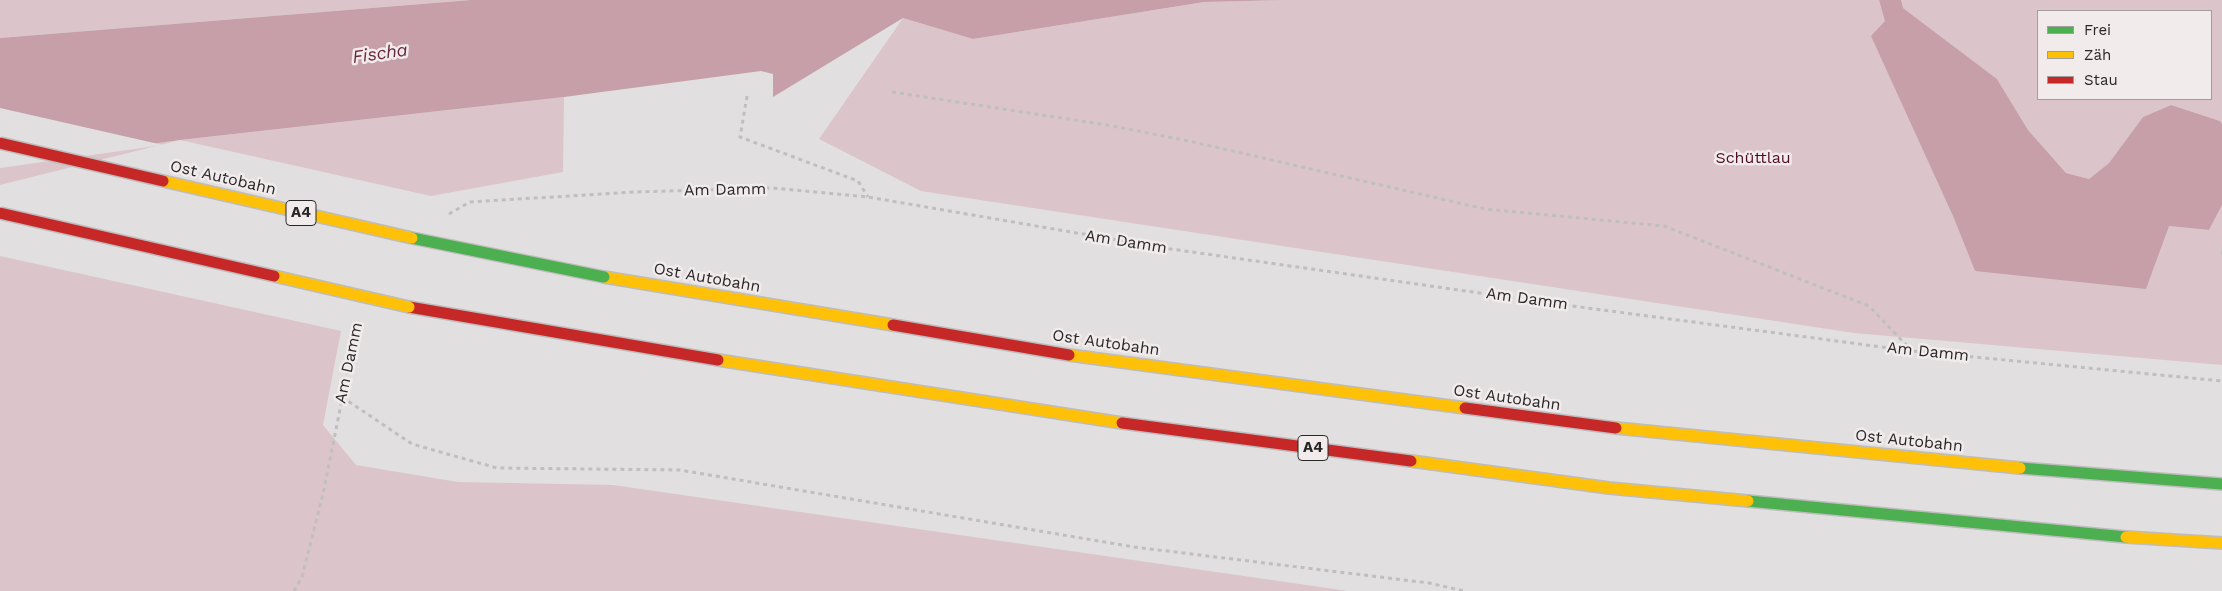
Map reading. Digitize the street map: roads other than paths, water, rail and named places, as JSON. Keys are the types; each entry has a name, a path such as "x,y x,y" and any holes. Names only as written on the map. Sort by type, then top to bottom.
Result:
{"highway":[{"name":"Ost Autobahn","path":"0,143 416,239 604,277 1071,355 1612,428 2117,477 2222,484"},
{"name":"A4","path":"0,213 410,306 590,339 1051,413 1609,488 2117,536 2222,543"}],"water":[{"name":"Fischa","path":"471,0 1284,0 1204,2 973,39 903,18 773,97 773,74 761,71 564,97 180,140 0,165 0,38"},
{"path":"1879,0 1901,0 1903,8 1997,79 2028,130 2066,173 2089,179 2109,163 2143,117 2171,105 2220,121 2222,124 2222,205 2209,230 2169,226 2146,289 1975,271 1953,216 1871,36 1885,21"}],"park label":[{"name":"Schüttlau","path":"1753,158"}]}
